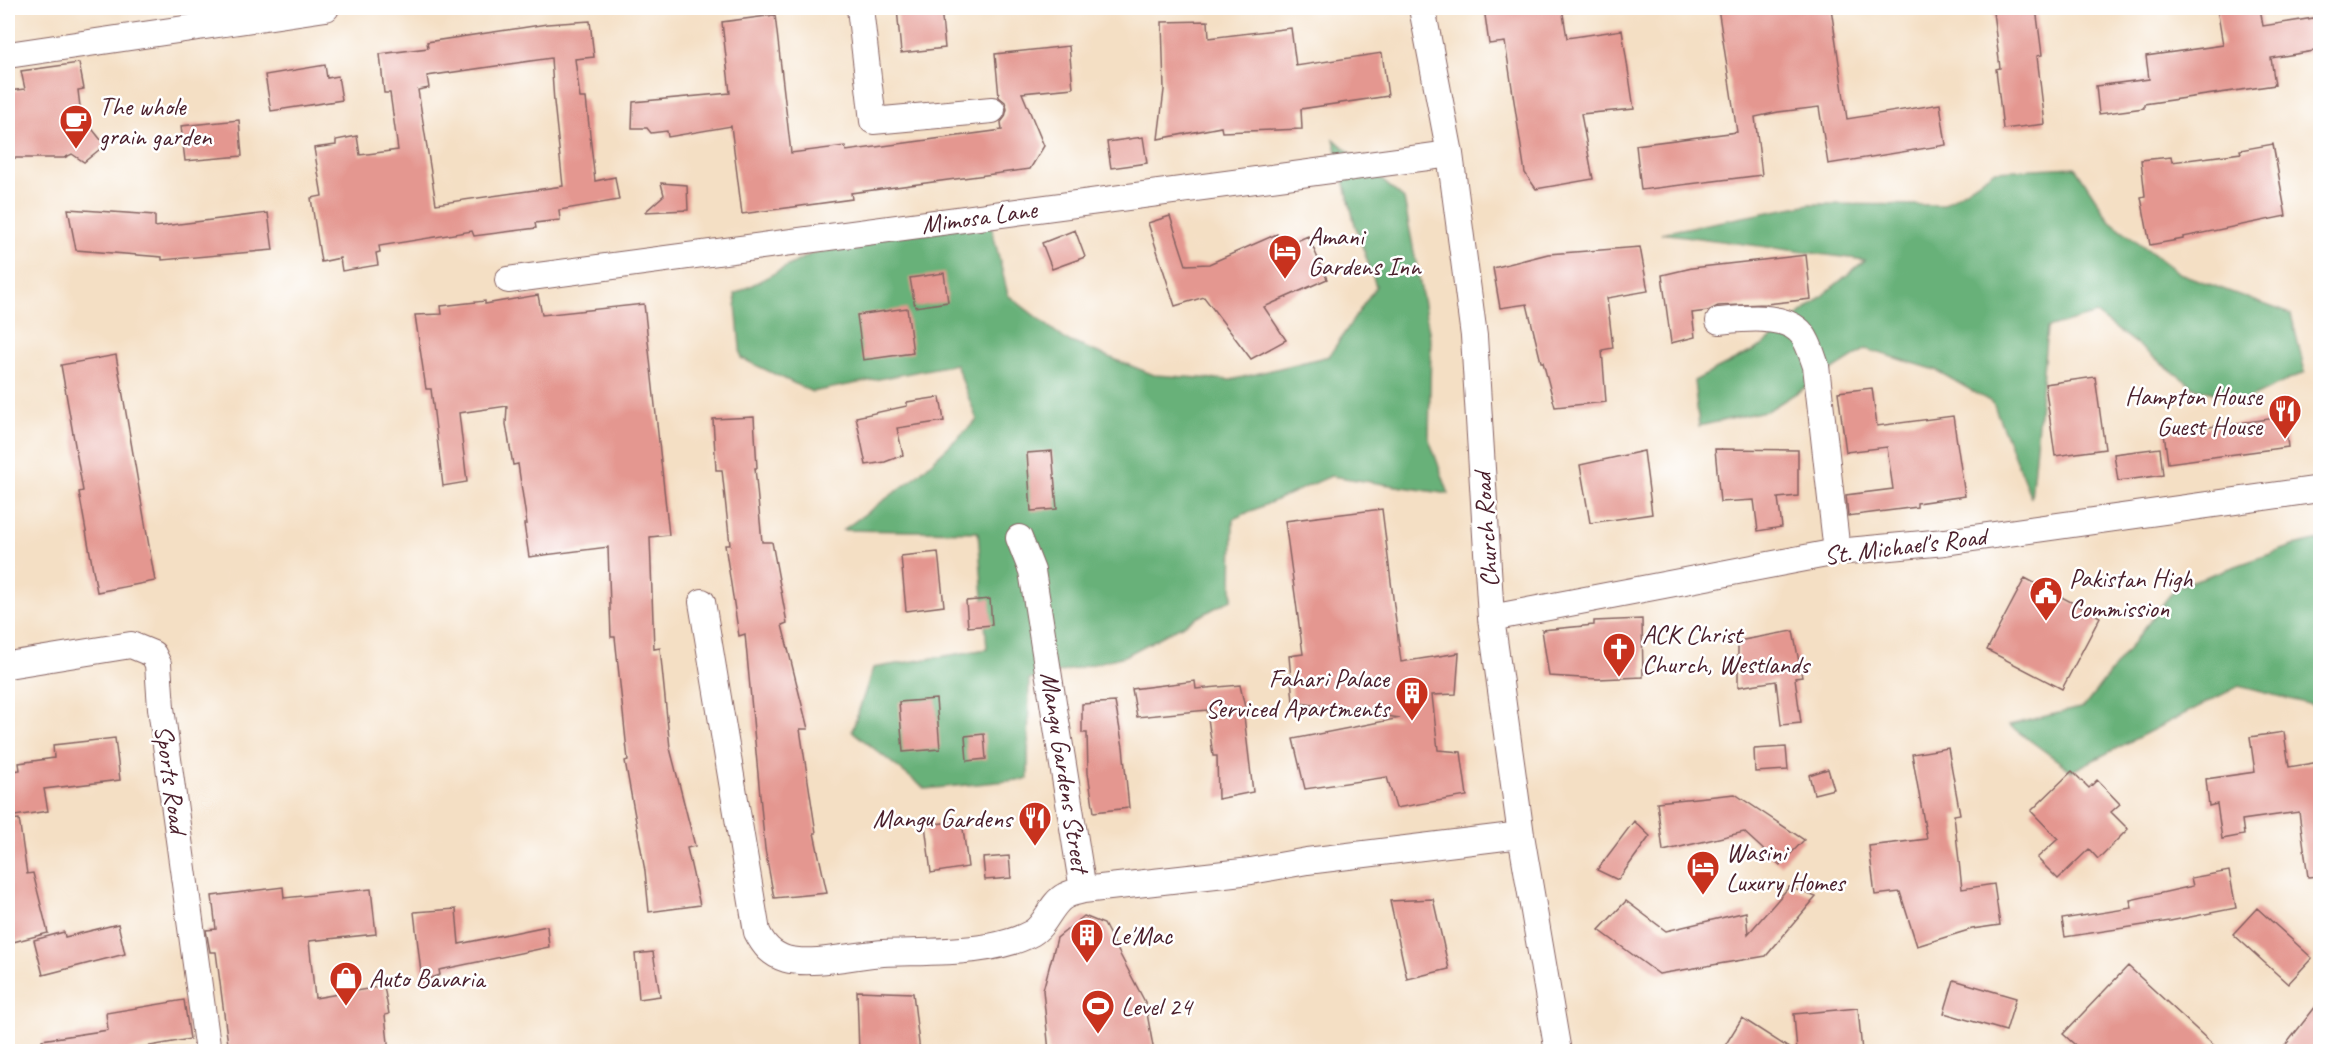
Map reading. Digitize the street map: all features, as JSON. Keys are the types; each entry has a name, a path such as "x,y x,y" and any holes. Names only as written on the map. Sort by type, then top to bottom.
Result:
{"street":[{"path":"8,55 326,8"},
{"path":"860,8 873,121 992,110"},
{"name":"Church Road","path":"1422,8 1450,154 1474,336 1491,618 1521,835 1558,1052"},
{"name":"Mimosa Lane","path":"508,280 1450,154"},
{"path":"1719,321 1755,319 1784,322 1798,329 1810,350 1816,366 1837,552"},
{"name":"St. Michael's Road","path":"1491,618 1837,552 2014,533 2320,489"},
{"name":"Mangu Gardens Street","path":"702,602 757,932 764,946 787,959 806,961 882,953 948,951 1008,943 1034,932 1063,896 1083,890 1034,582 1019,538"},
{"name":"Sports Road","path":"8,665 131,645 153,654 158,664 161,708 208,1052"},
{"path":"1083,890 1251,871 1307,861 1521,835"}],"green space":[{"path":"1334,139 1404,199 1431,342 1429,439 1449,494 1331,476 1233,519 1232,599 1125,656 1029,680 1028,779 925,789 852,731 873,668 987,649 978,532 843,530 913,479 977,420 956,364 812,392 741,358 735,294 811,254 987,208 1008,295 1066,340 1154,375 1231,380 1329,356 1376,286 1355,225"},
{"path":"2075,167 2110,221 2179,273 2291,314 2305,372 2244,401 2195,388 2096,314 2047,328 2031,498 1993,403 1936,370 1866,349 1769,410 1699,426 1694,381 1762,346 1865,260 1661,233 1810,204 1943,205 1994,171"},
{"path":"2320,540 2320,707 2239,686 2072,771 2009,725 2084,707 2176,587 2293,546"}],"building":[{"path":"897,8 941,8 945,48 901,53"},
{"path":"1484,8 1562,8 1567,38 1622,30 1634,109 1581,114 1593,179 1536,189 1525,173 1505,42 1489,44"},
{"path":"1718,8 1831,8 1847,119 1940,104 1946,145 1828,164 1819,107 1778,112 1755,117 1762,175 1641,190 1636,145 1737,132"},
{"path":"2036,8 2042,55 2037,56 2045,124 2003,129 1996,69 2000,68 1993,12"},
{"path":"2217,8 2260,8 2263,26 2320,17 2320,50 2271,58 2275,85 2144,104 2144,108 2099,114 2096,86 2149,79 2146,56 2223,45"},
{"path":"775,15 791,153 845,146 846,151 1002,130 1001,122 1007,109 1005,102 999,97 995,54 1069,46 1073,88 1022,93 1044,146 1030,169 851,193 852,199 742,214 731,126 668,137 667,131 651,133 647,128 632,128 633,102 730,93 722,22"},
{"path":"590,21 594,57 575,59 580,98 586,98 595,181 615,177 619,200 559,210 560,220 535,223 536,228 474,236 472,231 379,246 380,252 376,253 378,265 342,271 340,258 321,262 311,198 322,196 314,148 336,145 336,140 357,136 360,155 398,150 390,93 384,93 380,54 428,48 427,42 547,24","holes":["551,58 563,186 436,204 418,90 429,88 427,76"]},
{"path":"1208,21 1209,38 1291,28 1296,66 1382,53 1388,96 1301,109 1302,129 1222,132 1221,127 1158,139 1164,90 1162,22"},
{"path":"79,63 84,89 78,90 81,115 105,145 84,162 72,154 64,158 8,158 8,91 25,89 21,71"},
{"path":"325,65 327,78 338,76 342,100 271,111 265,75"},
{"path":"239,120 242,156 185,161 181,126"},
{"path":"1143,137 1147,163 1111,168 1107,142"},
{"path":"2273,144 2286,216 2150,245 2141,197 2145,196 2141,160 2171,157 2172,162 2241,153 2240,150"},
{"path":"661,183 687,185 688,210 645,212 664,195"},
{"path":"68,209 155,215 155,227 268,213 273,250 162,260 162,257 76,250"},
{"path":"1170,216 1186,265 1209,264 1277,234 1283,247 1308,236 1327,279 1264,307 1286,340 1251,359 1204,297 1175,306 1148,223"},
{"path":"1075,230 1085,257 1052,269 1042,243"},
{"path":"1640,247 1648,291 1607,298 1613,348 1602,350 1606,402 1555,407 1527,304 1500,308 1493,268 1548,254"},
{"path":"1806,255 1811,299 1718,306 1708,311 1692,313 1695,337 1671,343 1662,275 1692,268"},
{"path":"944,273 948,302 915,307 910,278"},
{"path":"538,295 542,315 644,304 669,535 650,537 654,649 660,648 670,748 695,846 687,848 700,905 649,912 645,871 625,761 628,760 615,637 611,637 608,547 529,557 524,524 527,524 518,464 513,465 506,424 507,406 459,413 467,482 443,486 431,389 426,389 415,315 442,314 441,306 485,301 485,304"},
{"path":"907,308 913,353 863,360 857,315"},
{"path":"116,355 155,581 97,592 79,492 83,491 61,365"},
{"path":"2095,377 2105,449 2055,456 2045,384"},
{"path":"1872,388 1877,426 1953,416 1965,496 1917,503 1917,507 1848,516 1846,495 1893,489 1887,447 1846,452 1838,392"},
{"path":"940,397 944,421 897,428 903,455 885,462 866,465 856,417 907,406 907,402"},
{"path":"754,417 757,468 755,468 762,542 772,542 787,623 782,625 808,729 800,729 816,833 814,833 827,893 774,898 765,849 745,634 739,636 725,545 730,545 722,470 716,470 713,419"},
{"path":"2284,417 2288,447 2168,463 2164,433"},
{"path":"2160,448 2163,475 2118,481 2114,454"},
{"path":"1715,449 1798,450 1798,496 1778,498 1782,527 1758,531 1754,500 1720,502"},
{"path":"1052,451 1057,509 1031,511 1027,453"},
{"path":"1644,451 1652,514 1590,523 1580,465"},
{"path":"1382,509 1401,662 1459,653 1456,694 1432,695 1438,750 1461,752 1467,796 1396,808 1387,777 1305,789 1293,739 1400,718 1293,702 1289,656 1303,654 1285,521"},
{"path":"938,552 944,606 906,611 901,556"},
{"path":"2025,578 2100,617 2062,689 1987,650"},
{"path":"990,599 992,625 968,627 966,601"},
{"path":"1642,619 1643,677 1598,679 1549,676 1542,630 1594,625 1594,621"},
{"path":"1793,631 1802,677 1795,678 1801,723 1781,725 1776,681 1738,687 1738,641"},
{"path":"1195,681 1196,689 1240,685 1247,716 1244,716 1253,792 1218,799 1217,756 1213,756 1207,710 1137,717 1132,689"},
{"path":"936,699 940,749 903,752 899,702"},
{"path":"1115,702 1123,747 1129,808 1094,812 1088,773 1087,733 1082,733 1082,704"},
{"path":"2284,732 2289,767 2320,762 2320,876 2308,877 2299,812 2242,820 2244,835 2222,839 2217,804 2209,806 2206,779 2255,772 2250,737"},
{"path":"984,734 986,759 967,761 965,736"},
{"path":"115,738 120,780 44,789 48,811 8,817 8,772 20,770 19,763 54,758 53,745"},
{"path":"1786,747 1788,770 1755,772 1754,749"},
{"path":"1948,748 1960,814 1954,815 1962,889 1994,884 2000,925 1972,929 1917,946 1900,892 1875,895 1869,846 1927,839 1912,754"},
{"path":"1828,769 1834,789 1814,794 1809,775"},
{"path":"2072,771 2089,788 2097,780 2120,804 2111,812 2128,829 2098,859 2089,849 2058,879 2037,858 2058,839 2031,811"},
{"path":"1735,794 1804,840 1780,865 1744,832 1663,851 1657,802"},
{"path":"19,819 27,874 33,873 48,933 13,942 8,919 8,820"},
{"path":"962,821 968,867 931,873 925,825"},
{"path":"1634,821 1650,836 1618,880 1597,870"},
{"path":"1009,856 1011,878 985,880 983,858"},
{"path":"2229,871 2236,908 2065,937 2062,919 2132,908 2130,900 2193,886 2191,878"},
{"path":"283,887 284,898 371,889 376,934 309,941 315,998 384,986 389,1014 385,1015 389,1052 229,1052 216,952 210,952 206,930 216,929 212,896"},
{"path":"1789,887 1816,897 1766,956 1659,974 1599,930 1626,901 1666,931 1746,912 1748,934"},
{"path":"1433,899 1449,969 1407,979 1390,901"},
{"path":"2257,908 2312,958 2288,984 2233,934"},
{"path":"456,909 459,944 547,926 549,947 439,970 440,975 422,981 414,912"},
{"name":"Le'Mac","path":"1084,916 1104,924 1145,1002 1154,1052 1049,1052 1043,990 1057,938"},
{"path":"118,924 125,954 43,975 34,940 64,932 65,937"},
{"path":"653,952 660,996 639,999 635,954"},
{"path":"2128,966 2221,1052 2083,1052 2063,1034"},
{"path":"1954,980 2016,998 2006,1031 1944,1013"},
{"path":"857,991 913,993 920,1052 859,1052"},
{"path":"184,1000 190,1039 116,1052 43,1052 42,1040 108,1030 106,1013"},
{"path":"2320,1001 2320,1052 2280,1052"},
{"path":"1858,1008 1862,1052 1797,1052 1794,1014"},
{"path":"1742,1018 1795,1052 1721,1052"}],"place":[{"name":"The whole grain garden","path":"76,150"},
{"name":"Amani Gardens Inn","path":"1285,280"},
{"name":"Hampton House Guest House","path":"2285,440"},
{"name":"Pakistan High Commission","path":"2046,622"},
{"name":"ACK Christ Church, Westlands","path":"1619,678"},
{"name":"Fahari Palace Serviced Apartments","path":"1412,722"},
{"name":"Mangu Gardens","path":"1035,847"},
{"name":"Wasini Luxury Homes","path":"1703,896"},
{"name":"Le'Mac","path":"1087,964"},
{"name":"Auto Bavaria","path":"346,1007"},
{"name":"Level 24","path":"1098,1035"}]}
